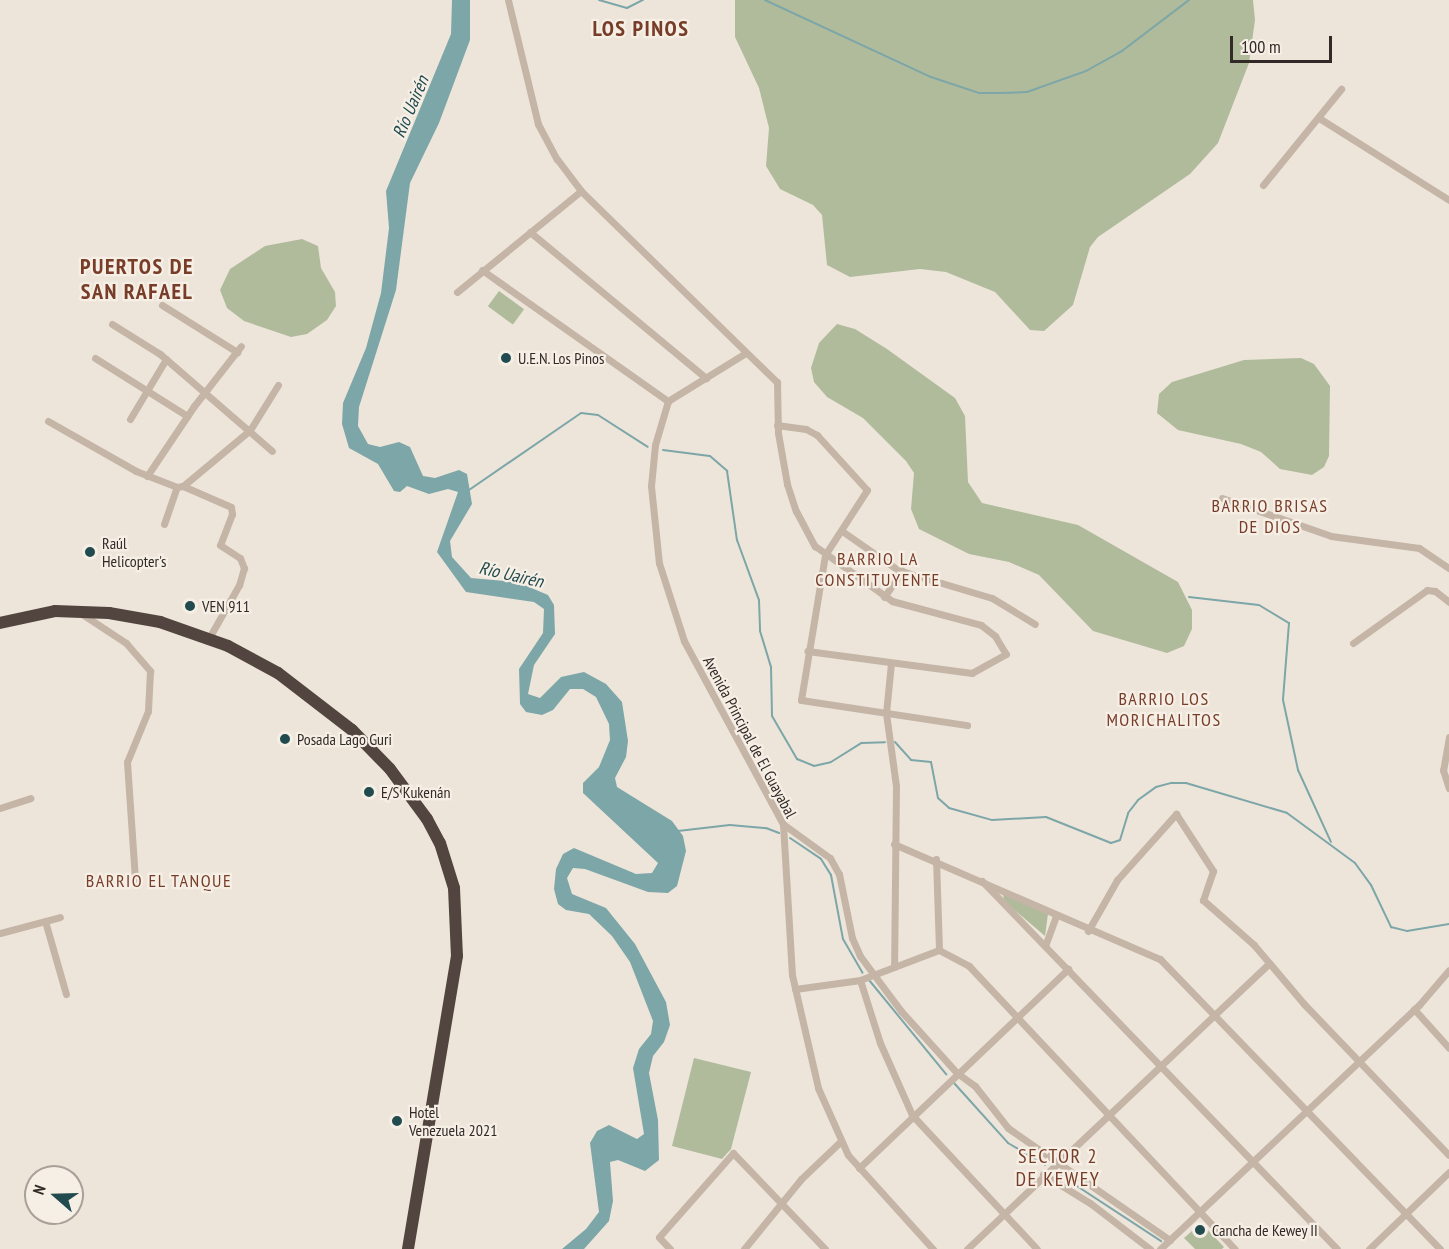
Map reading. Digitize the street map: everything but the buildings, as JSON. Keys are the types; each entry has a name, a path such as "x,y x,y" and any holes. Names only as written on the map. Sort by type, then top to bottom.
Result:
{"highway":[{"path":"0,623 30,615 75,611 147,618 209,638 278,673 366,743 412,798 446,856 457,902 456,975 408,1249"}],"street":[{"path":"508,0 538,124 581,191 744,354 777,382 777,425 796,511 809,537 825,555 884,597 971,621 995,636 1006,654 972,673 807,651"},
{"path":"1263,185 1341,89"},
{"path":"1319,118 1449,200"},
{"path":"457,292 581,191"},
{"path":"530,232 706,378"},
{"path":"482,270 668,401 744,354"},
{"path":"147,476 204,392 239,349 162,305"},
{"path":"112,324 166,359 272,451"},
{"path":"95,358 187,416"},
{"path":"130,419 166,359"},
{"path":"164,524 180,486 248,431 278,385"},
{"name":"Avenida Principal de El Guayabal","path":"668,401 655,446 651,501 667,590 684,641 783,824 795,989 814,1077 841,1141 859,1168 933,1249"},
{"path":"48,422 147,476 180,486 231,507 231,518 220,545 240,558 244,565 239,585 209,638"},
{"path":"777,425 806,429 818,435 866,486 865,497 825,555 807,651 801,700 967,725"},
{"path":"1222,498 1331,536 1419,548 1449,568"},
{"path":"842,531 902,571 992,598 1035,624"},
{"path":"884,597 902,571"},
{"path":"1353,643 1427,590 1435,591 1449,602"},
{"path":"75,611 126,643 141,656 150,671 148,711 128,762 135,879"},
{"path":"891,663 886,713 895,776 894,967"},
{"path":"1449,737 1443,770 1449,788"},
{"path":"0,807 30,798"},
{"path":"1088,931 1117,880 1176,814 1213,871 1203,900 1254,945 1268,964 1449,1155"},
{"path":"783,824 814,844 835,866 852,938 873,974 957,1073 975,1086 1013,1133 1170,1240"},
{"path":"894,844 936,859 1088,931 1160,959 1440,1249"},
{"path":"936,859 939,950"},
{"path":"980,879 1337,1249"},
{"path":"1045,946 1056,916"},
{"path":"0,933 60,917"},
{"path":"45,921 66,994"},
{"path":"795,989 860,980 939,950 969,966 1014,1019 1108,1113 1235,1249"},
{"path":"967,1249 1160,1063 1268,964"},
{"path":"859,1168 912,1115 1068,969"},
{"path":"1160,1249 1255,1162 1414,1009 1449,970"},
{"path":"860,980 880,1042 912,1115 1002,1215 1037,1249"},
{"path":"1414,1009 1449,1048"},
{"path":"744,1249 781,1203 841,1141"},
{"path":"670,1249 659,1237 733,1153 825,1249"},
{"path":"1369,1249 1449,1172"},
{"path":"1043,1174 1090,1203 1150,1249"},
{"path":"919,1249 926,1241"}],"green space":[{"path":"735,0 1253,0 1255,20 1249,63 1218,143 1190,174 1098,237 1090,247 1073,305 1044,331 1030,330 995,292 946,272 920,269 850,277 827,265 822,215 813,205 780,189 766,166 769,128 759,88 735,37"},
{"path":"302,239 318,246 321,268 335,292 336,306 327,320 307,334 291,337 244,321 227,308 220,290 230,269 265,246"},
{"path":"499,291 524,309 513,325 488,306"},
{"path":"837,324 855,329 887,349 955,398 965,416 968,482 982,503 1078,525 1178,582 1192,610 1192,629 1184,646 1167,653 1093,631 1039,575 1009,562 969,554 919,529 911,509 914,473 906,461 863,418 827,397 814,382 811,368 819,343"},
{"path":"1301,358 1314,364 1330,386 1329,456 1324,467 1312,475 1280,469 1261,452 1241,444 1178,430 1157,413 1159,394 1172,382 1244,360"},
{"path":"1003,894 1048,914 1045,936 1004,901"},
{"path":"694,1058 751,1072 731,1149 722,1159 672,1146"},
{"name":"Cancha de Kewey II","path":"1201,1223 1224,1247 1222,1249 1195,1249 1184,1238"}],"water":[{"path":"452,0 470,0 470,40 439,123 410,183 396,290 359,407 358,426 368,444 380,447 399,442 410,447 423,476 435,478 459,470 467,474 472,504 450,541 452,557 471,578 517,582 548,595 554,605 555,634 534,665 528,694 540,698 561,677 584,672 606,684 622,702 628,741 626,757 615,778 617,787 672,821 683,836 686,851 677,886 668,893 648,892 585,869 573,868 567,878 572,894 606,908 635,944 666,1002 670,1025 664,1042 653,1056 649,1073 658,1120 659,1160 645,1171 618,1160 610,1162 613,1201 609,1221 584,1249 562,1249 586,1229 599,1212 590,1143 597,1131 609,1125 637,1139 644,1134 633,1068 639,1049 651,1034 653,1021 630,962 612,936 589,914 566,910 558,904 554,889 556,869 563,854 574,848 636,874 652,873 658,863 583,793 583,783 599,767 610,740 609,724 596,697 583,689 570,689 553,710 542,715 526,712 520,704 519,669 543,633 544,609 534,602 466,592 437,552 458,492 448,489 429,494 407,486 400,492 394,491 378,464 349,448 342,424 343,403 366,348 381,293 389,228 386,191 451,34"}],"waterway":[{"path":"599,0 627,8 643,0"},
{"path":"765,0 931,77 979,93 1027,92 1086,71 1122,51 1189,0"},
{"path":"469,490 581,413 598,415 648,447"},
{"path":"663,450 710,456 727,471 737,540 759,600 760,631 771,667 772,716 797,759 814,766 831,762 862,743 885,742"},
{"path":"1189,597 1259,605 1289,623 1283,700 1298,770 1331,842"},
{"path":"895,742 911,760 931,762 938,798 949,808 992,820 1046,817 1111,843 1120,840 1128,813 1138,800 1156,787 1171,783 1186,783 1287,813 1355,863 1371,885 1391,927 1407,931 1449,924"},
{"path":"678,831 730,825 766,828 779,833"},
{"path":"790,838 821,859 831,875 843,939 863,973"},
{"path":"869,980 946,1074"},
{"path":"954,1083 1008,1143 1045,1165"},
{"path":"1054,1171 1161,1241"}],"place":[{"name":"U.E.N. Los Pinos","path":"506,358"},
{"name":"Raúl Helicopter's","path":"90,552"},
{"name":"VEN 911","path":"190,606"},
{"name":"Posada Lago Guri","path":"285,739"},
{"name":"E/S Kukenán","path":"369,792"},
{"name":"Hotel Venezuela 2021","path":"397,1121"},
{"name":"Cancha de Kewey II","path":"1200,1230"}],"district":[{"name":"LOS PINOS","path":"641,29"},
{"name":"PUERTOS DE SAN RAFAEL","path":"137,278"},
{"name":"BARRIO BRISAS DE DIOS","path":"1270,517"},
{"name":"BARRIO LA CONSTITUYENTE","path":"878,570"},
{"name":"BARRIO LOS MORICHALITOS","path":"1164,710"},
{"name":"BARRIO EL TANQUE","path":"159,881"},
{"name":"SECTOR 2 DE KEWEY","path":"1058,1168"}],"water label":[{"name":"Río Uairén","path":"411,107"},
{"name":"Río Uairén","path":"511,575"}]}
